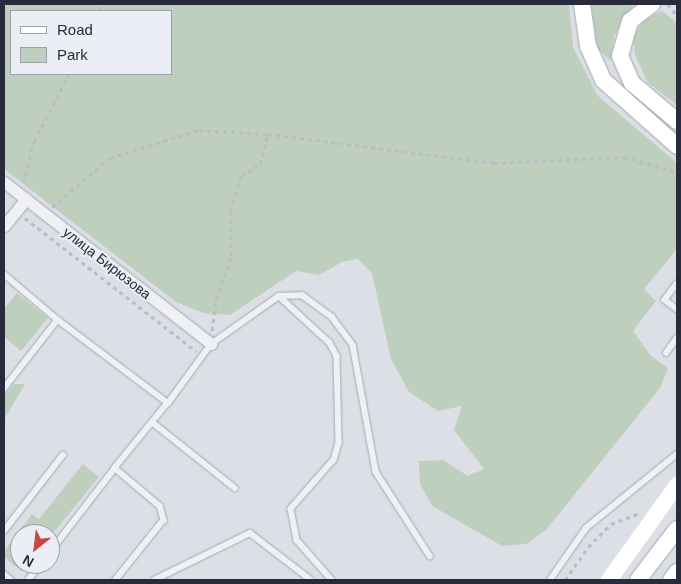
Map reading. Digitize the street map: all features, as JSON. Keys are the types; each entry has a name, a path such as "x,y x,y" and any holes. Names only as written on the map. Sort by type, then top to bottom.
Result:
{"main road":[{"path":"582,4 588,46 603,80 677,146"},
{"path":"652,4 627,26 620,56 632,83 677,121"},
{"path":"609,580 677,485"},
{"path":"638,580 677,529"},
{"path":"671,580 677,572"}],"street":[{"name":"улица Бирюзова","path":"4,182 208,342"},
{"path":"4,226 26,199"}],"lane":[{"path":"4,274 58,320 168,403"},
{"path":"677,284 665,300 677,309"},
{"path":"60,539 168,403 208,342 279,296 302,295 332,316 353,346 376,472 430,556"},
{"path":"279,296 330,342 337,356 339,443 334,460 291,509 297,540 332,580"},
{"path":"4,389 58,320"},
{"path":"666,353 677,338"},
{"path":"152,422 235,488"},
{"path":"550,580 586,528 677,454"},
{"path":"4,531 63,455"},
{"path":"115,468 160,506 164,520 116,580"},
{"path":"154,580 250,533 311,580"},
{"path":"4,574 11,580"}],"path":[{"path":"668,4 677,16"},
{"path":"23,186 34,141 68,75"},
{"path":"51,208 96,167 156,141 199,130 268,134 494,163 624,158 677,172"},
{"path":"16,211 196,352 208,342 231,256 230,211 241,176 260,164 268,134"},
{"path":"565,580 588,546 611,524 646,511"}],"green space":[{"path":"4,4 569,4 573,47 598,96 677,163 677,249 644,289 656,301 633,331 651,356 668,368 660,388 546,530 526,544 502,546 432,506 420,484 419,461 443,460 468,476 484,469 454,430 462,406 438,411 409,392 391,359 372,273 358,259 342,262 319,275 296,271 230,315 203,313 176,302 4,169"},
{"path":"591,4 634,4 614,36 611,61 597,48"},
{"path":"662,11 677,23 677,105 648,83 635,55 633,37 644,20"},
{"path":"17,293 48,318 21,351 4,337 4,309"},
{"path":"14,384 25,384 4,420 4,396"},
{"path":"83,464 99,477 60,525 24,524 32,514 39,519"},
{"path":"10,543 10,562 4,557 4,551"}]}
